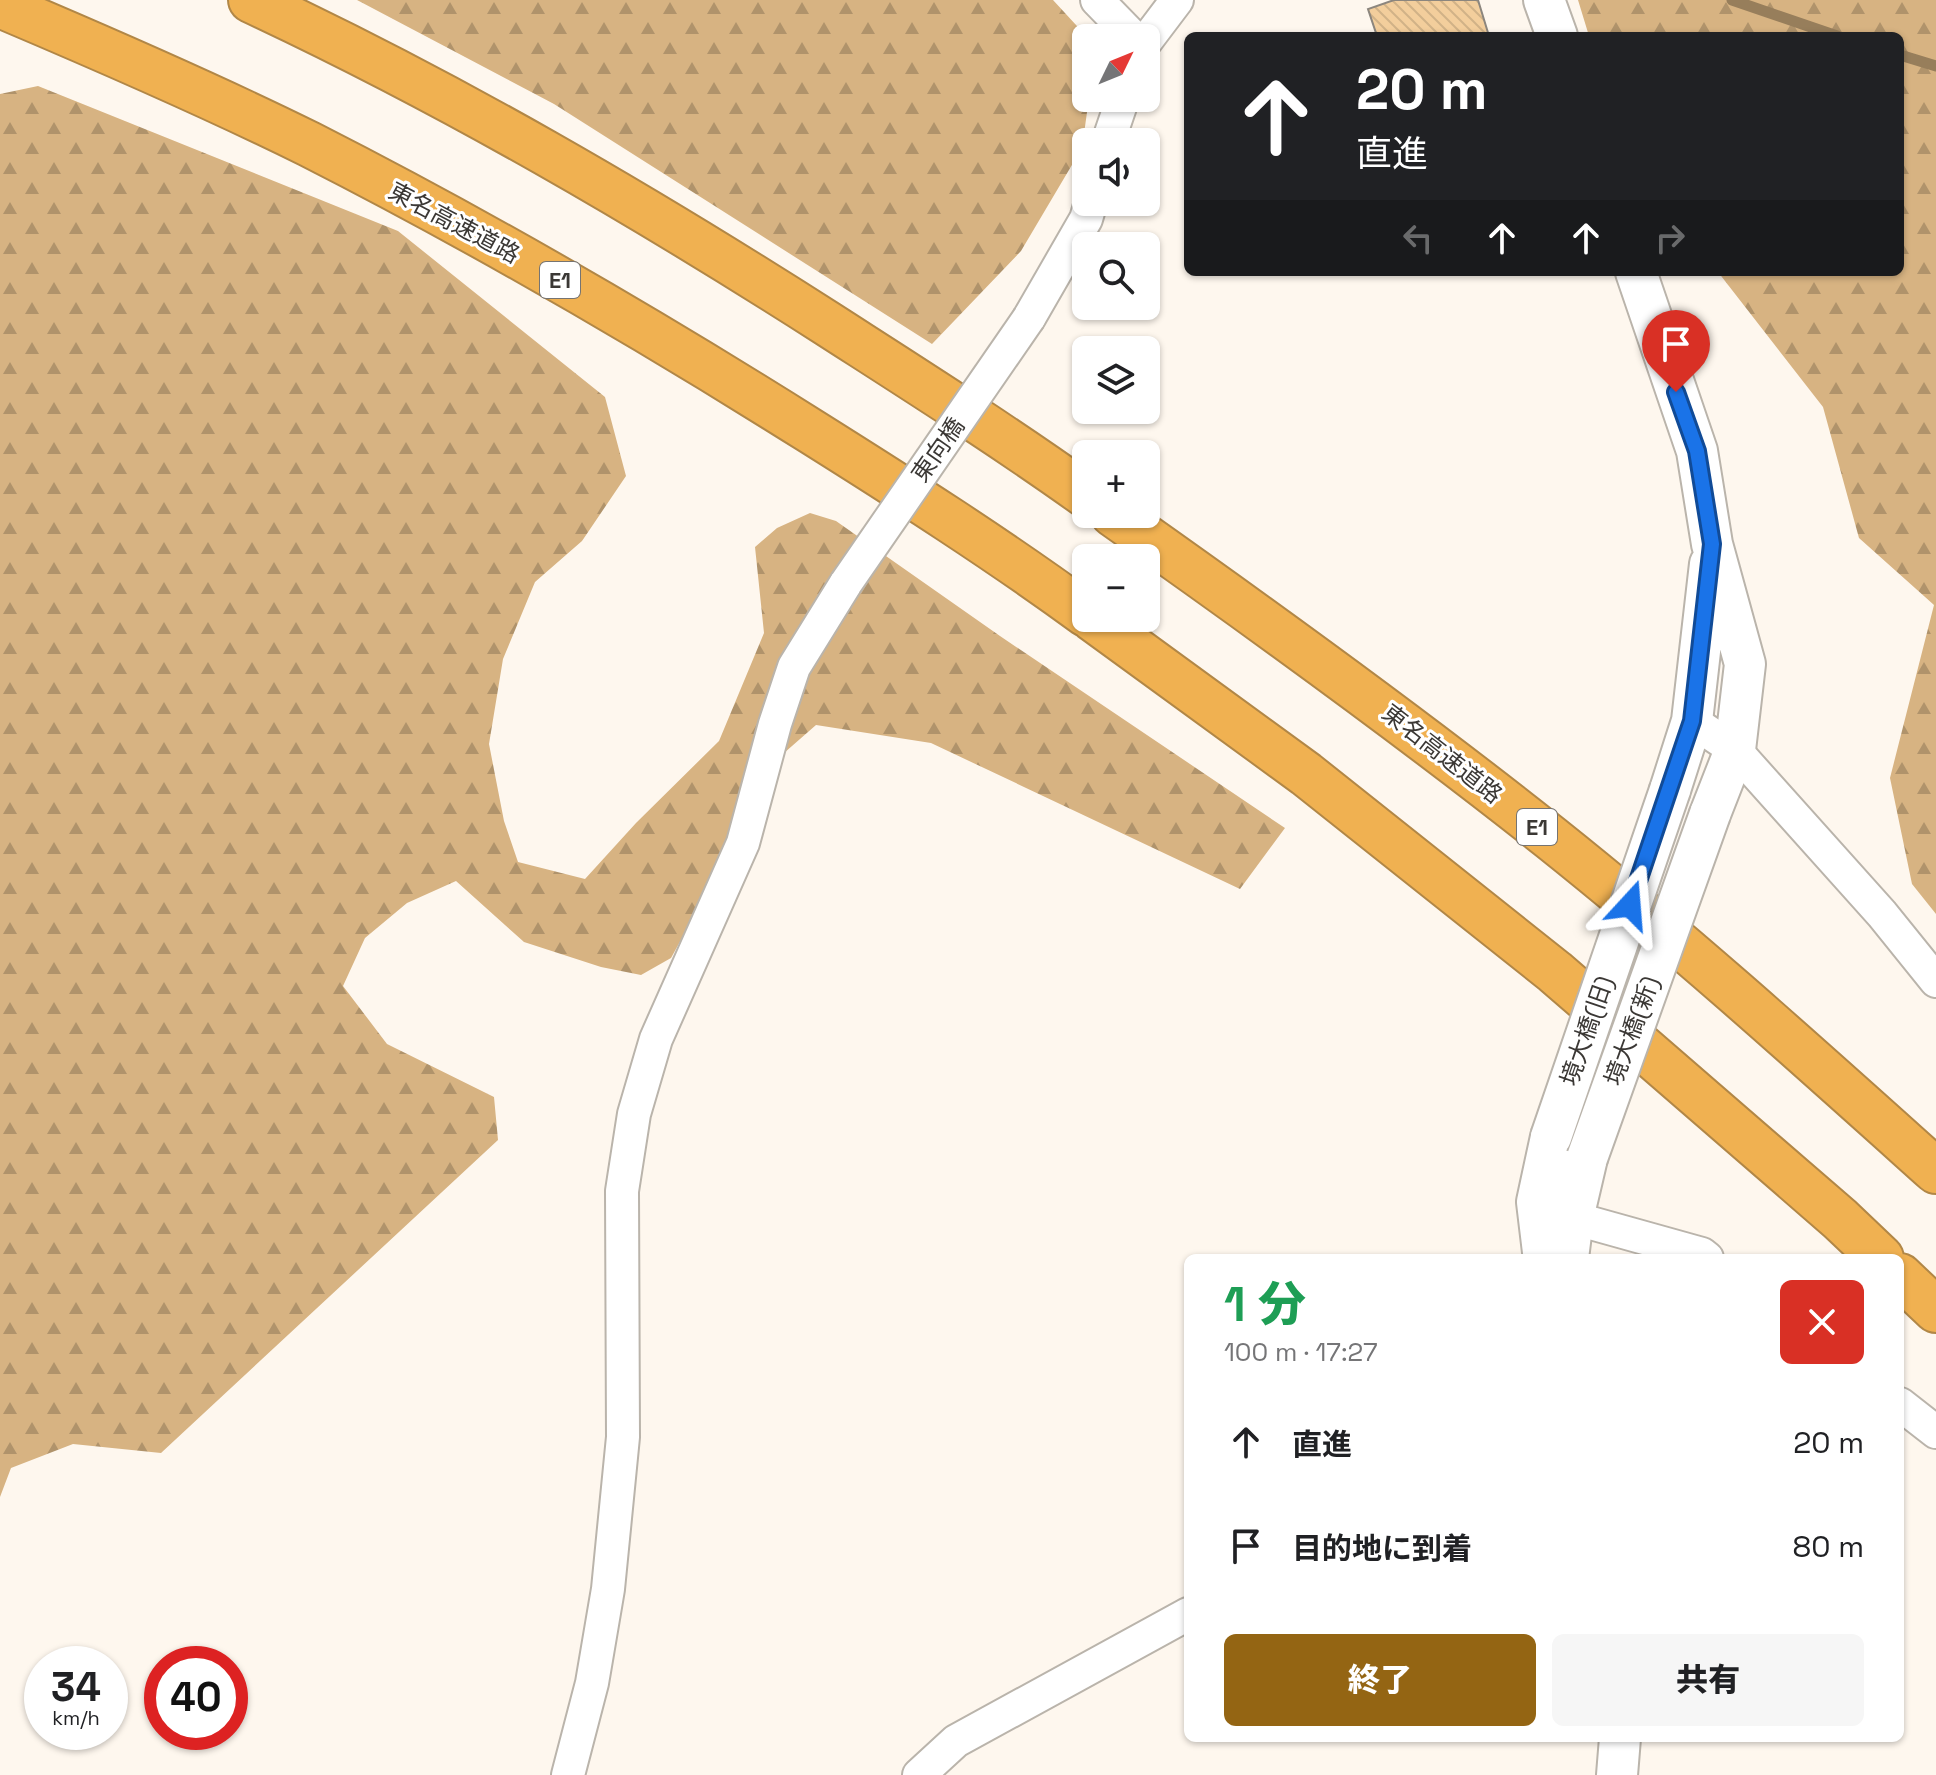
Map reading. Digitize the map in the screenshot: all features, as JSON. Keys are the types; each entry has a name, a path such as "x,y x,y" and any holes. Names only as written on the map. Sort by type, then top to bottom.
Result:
{"highway":[{"path":"251,0 345,44 590,176 914,379 1072,486"},
{"name":"東名高速道路","path":"0,5 126,58 309,144 547,273 697,359 869,468 1072,605"},
{"name":"東名高速道路","path":"1133,528 1326,664 1552,839 1746,1000 1936,1171"},
{"path":"1111,632 1306,774 1555,972 1828,1208 1877,1254"},
{"path":"1904,1280 1936,1310"}],"street":[{"path":"1097,0 1120,24"},
{"path":"1159,24 1177,0"},
{"path":"1544,0 1556,32"},
{"name":"東向橋","path":"568,1775 592,1683 610,1574 623,1437 622,1191 634,1114 656,1039 743,843 794,667 846,583 1029,318 1087,216"},
{"path":"1637,276 1697,451 1712,544"},
{"name":"境大橋(旧)","path":"1544,1254 1537,1202 1551,1137 1692,721 1712,544"},
{"name":"境大橋(新)","path":"1568,1254 1587,1158 1735,750 1745,664 1712,544"},
{"path":"1692,721 1735,750 1882,914 1936,981"},
{"path":"1573,1218 1702,1254"},
{"path":"1904,1407 1936,1432"},
{"path":"919,1775 956,1741 1184,1616"},
{"path":"1617,1775 1620,1742"}],"green space":[{"path":"357,0 1053,0 1075,24 1072,24 1072,112 1087,112 1085,128 1072,128 1072,165 1021,251 932,344 554,104"},
{"path":"1578,0 1936,0 1936,914 1912,884 1890,778 1934,605 1859,538 1823,407 1721,276 1904,276 1904,32 1588,32"},
{"path":"38,86 398,231 605,397 626,476 582,541 535,582 503,659 489,744 504,821 518,862 585,879 636,823 719,741 764,633 755,547 777,528 810,513 836,521 1285,828 1240,889 931,743 816,725 784,753 671,958 641,975 601,967 524,942 456,881 407,903 365,938 343,986 387,1044 494,1097 498,1140 161,1453 73,1444 11,1468 0,1497 0,94"}],"building":[{"path":"1394,0 1478,0 1488,32 1376,32 1368,9"}],"waterway":[{"path":"1732,0 1825,32"},
{"path":"1904,56 1936,66"}],"route":[{"path":"1630,905 1692,721 1712,544 1697,451 1676,392"}]}
